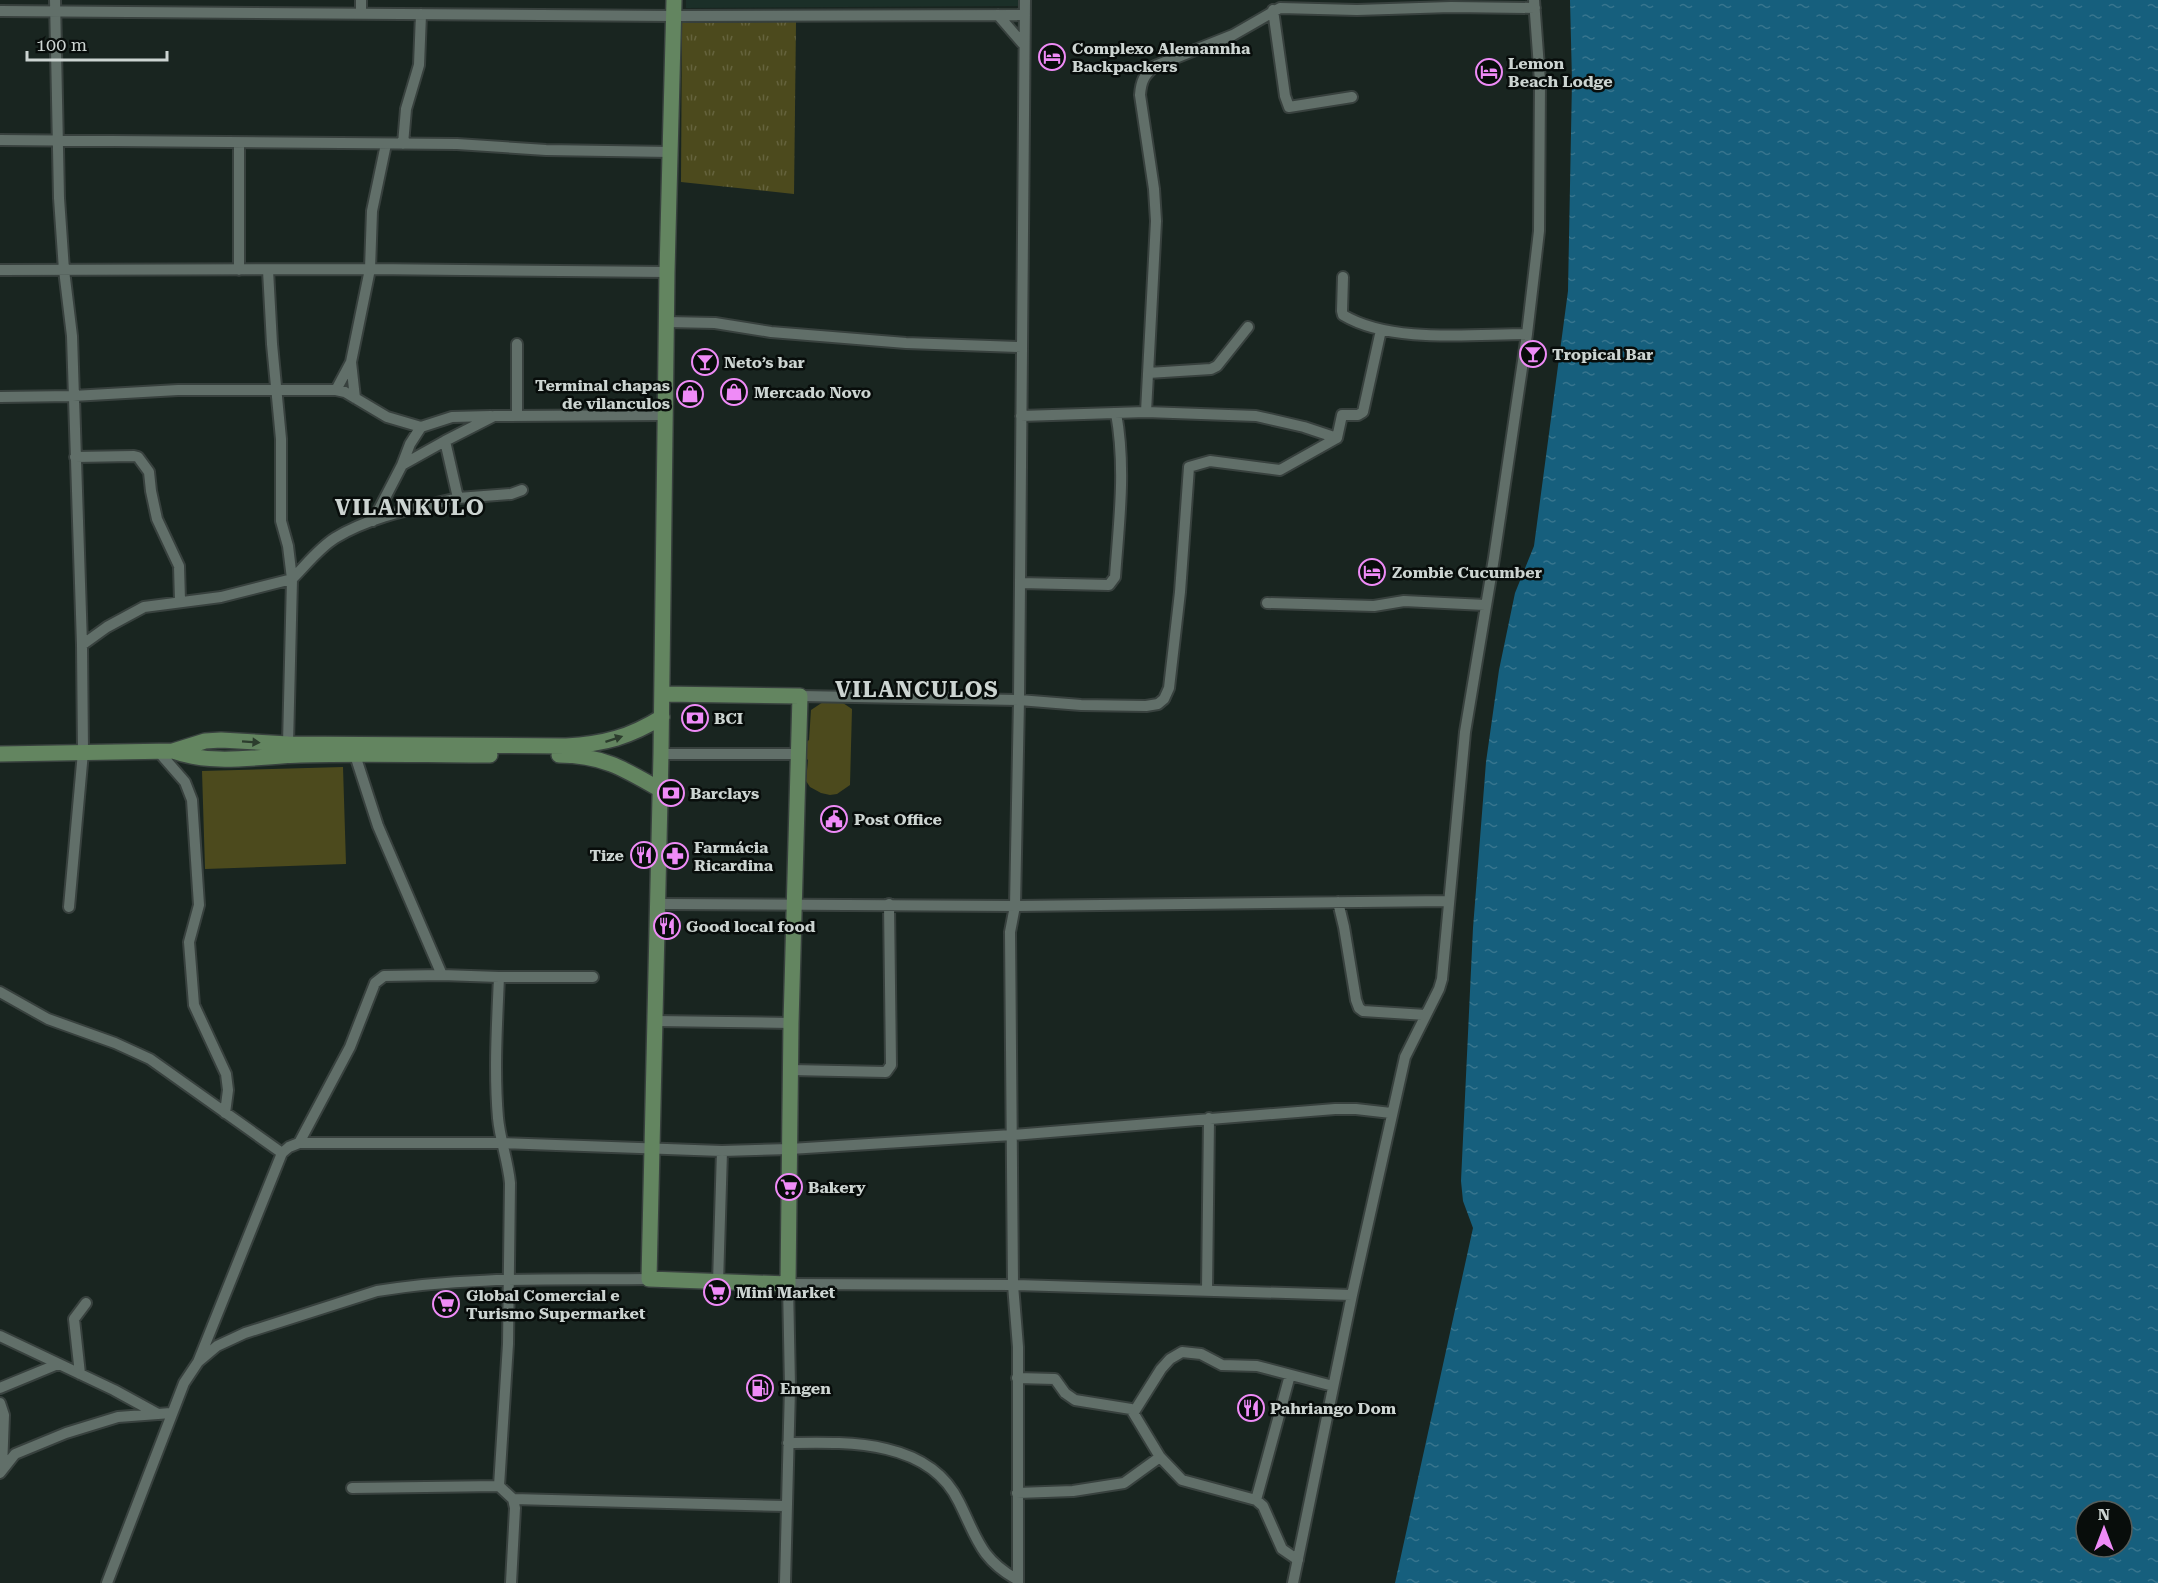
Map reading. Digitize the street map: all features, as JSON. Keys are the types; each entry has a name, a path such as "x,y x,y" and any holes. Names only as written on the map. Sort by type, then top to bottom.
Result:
{"main road":[{"path":"662,694 800,696 790,1070 788,1284 649,1279 662,717 662,694 665,415 674,0"},
{"path":"166,751 207,741 288,744 593,744 611,741 645,727 662,717"},
{"path":"206,758 207,741"},
{"path":"228,758 229,741"},
{"path":"0,754 166,751 206,758 303,754 576,755 607,762 659,789"}],"street":[{"path":"55,0 64,270 72,336 82,645 83,752 69,907"},
{"path":"361,0 361,13"},
{"path":"1018,1582 1010,932 1015,906 1019,700 1025,0"},
{"path":"1146,412 1156,220 1154,189 1140,96 1140,83 1145,74 1155,66 1233,34 1280,8 1357,10 1407,4 1535,4 1540,81 1539,231 1527,334 1518,382 1494,558 1464,732 1442,979 1405,1057 1391,1113 1293,1583"},
{"path":"1273,10 1285,96 1289,107 1352,97"},
{"path":"0,12 673,16 1025,15"},
{"path":"403,144 406,109 419,65 421,14"},
{"path":"998,15 1024,45"},
{"path":"0,140 494,145 546,150 671,152"},
{"path":"239,143 239,270"},
{"path":"336,390 351,362 369,269 372,211 386,144"},
{"path":"0,270 369,269 668,272"},
{"path":"268,270 276,391 282,440 281,521 288,546 292,579 288,744"},
{"path":"1343,277 1343,315 1381,330 1425,334 1527,334"},
{"path":"667,321 715,323 771,332 906,343 1021,347"},
{"path":"1148,373 1211,369 1217,366 1248,327"},
{"path":"800,696 1019,700 1081,705 1146,706 1158,704 1164,699 1169,687 1180,592 1189,467 1210,461 1280,470 1337,438 1342,416 1358,415 1363,412 1370,370 1381,330"},
{"path":"517,344 517,415"},
{"path":"351,362 355,398"},
{"path":"0,397 73,396 178,390 336,390 355,398 387,417 422,427 452,417 665,415"},
{"path":"1021,416 1146,412 1256,416 1304,427 1337,438"},
{"path":"1020,584 1109,585 1113,581 1122,465 1116,413"},
{"path":"402,465 494,416"},
{"path":"373,521 402,465 410,444 422,427"},
{"path":"446,441 458,498"},
{"path":"75,457 134,456 138,457 147,468 157,519 179,567 180,602"},
{"path":"82,645 107,627 144,608 221,597 292,579 325,545 336,537 373,521 458,498 511,494 522,490"},
{"path":"1267,603 1374,606 1404,601 1485,605"},
{"path":"166,751 185,782 192,800 199,905 189,942 193,972 192,997 226,1074 228,1090 225,1113"},
{"path":"661,754 797,754"},
{"path":"355,755 378,826 442,975"},
{"path":"657,904 1015,906 1448,901"},
{"path":"1338,902 1359,1008 1364,1011 1426,1015"},
{"path":"790,1070 886,1072 890,1069 889,904"},
{"path":"299,1143 350,1047 375,982 384,976 593,976"},
{"path":"499,977 498,1118 510,1183 505,1400 499,1486"},
{"path":"0,992 66,1027 115,1043 150,1059 282,1152"},
{"path":"655,1022 791,1023"},
{"path":"107,1583 171,1413 184,1383 198,1362 282,1152 299,1143 503,1143 722,1150 790,1149 1335,1109 1391,1113"},
{"path":"1207,1291 1209,1118"},
{"path":"718,1283 722,1150"},
{"path":"198,1362 217,1346 245,1333 376,1291 443,1282 649,1279"},
{"path":"785,1583 790,1387 788,1284 1014,1285 1352,1295"},
{"path":"80,1374 74,1319 86,1303"},
{"path":"0,1336 156,1414"},
{"path":"1134,1412 1161,1369 1170,1359 1182,1352 1201,1354 1222,1365 1257,1366 1333,1386"},
{"path":"0,1388 58,1364"},
{"path":"1256,1500 1290,1375"},
{"path":"1017,1378 1055,1379 1065,1393 1075,1400 1126,1407 1134,1412 1160,1457 1186,1483 1256,1500 1263,1506 1282,1549 1298,1560"},
{"path":"0,1404 4,1415 1,1471"},
{"path":"1,1471 15,1454 66,1433 118,1417 171,1413"},
{"path":"788,1443 866,1444 927,1464 948,1482 984,1553 1001,1571 1018,1582"},
{"path":"1017,1493 1073,1491 1124,1483 1160,1457"},
{"path":"352,1488 499,1486 513,1499 511,1583"},
{"path":"513,1499 786,1506"}],"shaded area":[{"path":"686,0 1019,0 1019,6 686,8"}],"green space":[{"path":"796,22 794,194 681,182 682,23"},
{"path":"823,702 843,703 852,709 850,785 837,794 830,795 810,787 806,781 808,760 804,756 805,743 809,740 811,710"},
{"path":"343,767 346,864 205,869 202,771"}],"water":[{"path":"1570,0 2158,0 2158,1583 1395,1583 1473,1228 1463,1201 1461,1181 1473,928 1486,762 1499,670 1515,593 1534,546 1568,291 1572,81"}],"place":[{"name":"Complexo Alemannha Backpackers","path":"1052,57"},
{"name":"Lemon Beach Lodge","path":"1489,72"},
{"name":"Tropical Bar","path":"1533,354"},
{"name":"Neto’s bar","path":"705,362"},
{"name":"Mercado Novo","path":"734,392"},
{"name":"Terminal chapas de vilanculos","path":"690,394"},
{"name":"Zombie Cucumber","path":"1372,572"},
{"name":"BCI","path":"695,718"},
{"name":"Barclays","path":"671,793"},
{"name":"Post Office","path":"834,819"},
{"name":"Tize","path":"644,855"},
{"name":"Farmácia Ricardina","path":"675,856"},
{"name":"Good local food","path":"667,926"},
{"name":"Bakery","path":"789,1187"},
{"name":"Mini Market","path":"717,1292"},
{"name":"Global Comercial e Turismo Supermarket","path":"446,1304"},
{"name":"Engen","path":"760,1388"},
{"name":"Pahriango Dom","path":"1251,1408"}],"district":[{"name":"VILANKULO","path":"410,507"},
{"name":"VILANCULOS","path":"917,689"}]}
